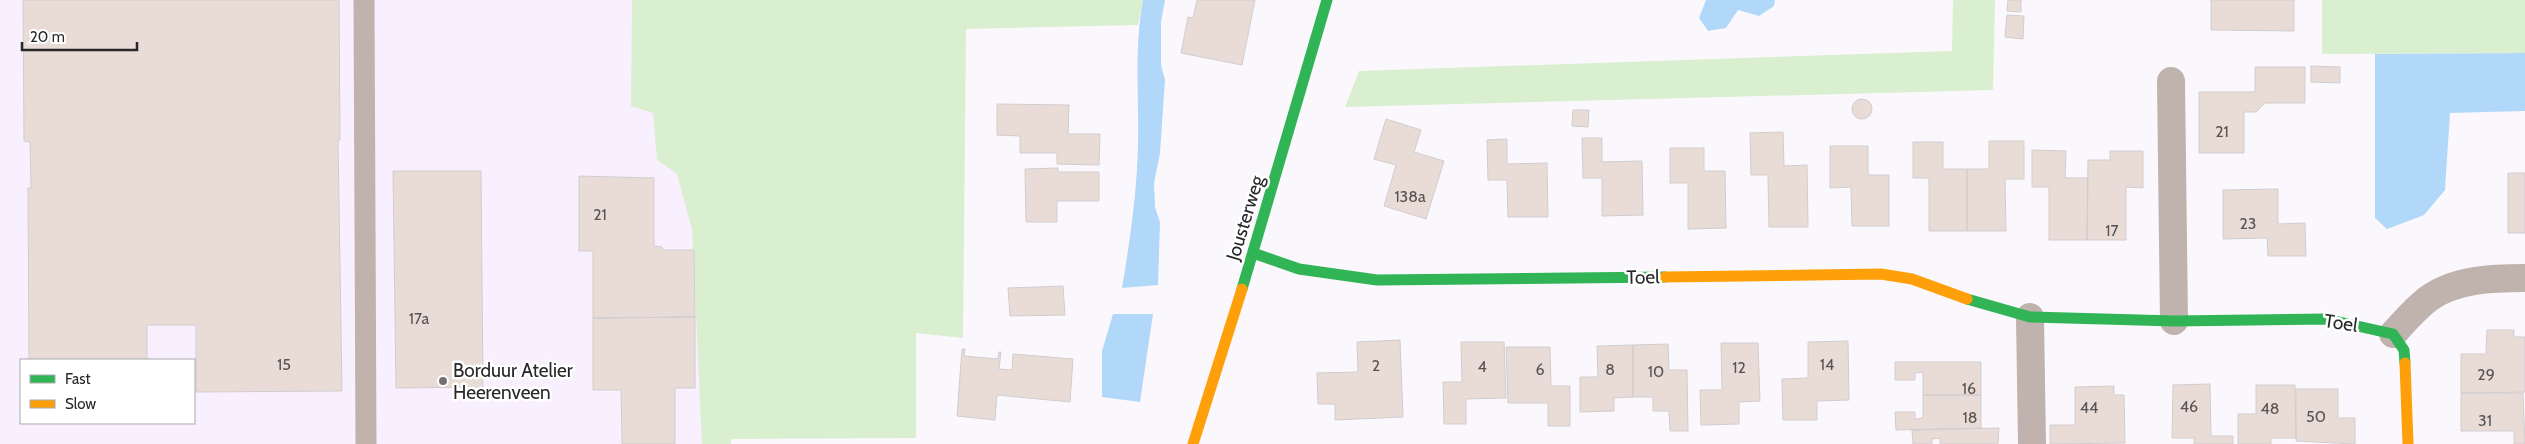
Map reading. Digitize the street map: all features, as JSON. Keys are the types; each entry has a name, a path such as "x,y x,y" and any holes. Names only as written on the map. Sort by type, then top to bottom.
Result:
{"street":[{"name":"Jousterweg","path":"1193,444 1253,253 1327,0"},
{"path":"2171,81 2174,321"},
{"name":"Toel","path":"1253,253 1299,269 1377,280 1881,274 1912,279 1975,302 2030,317 2174,321 2326,319 2352,323 2392,334"},
{"path":"2408,444 2404,350 2392,334 2429,298 2453,287 2483,280 2525,278"},
{"path":"2030,317 2032,444"}],"lane":[{"path":"364,0 366,444"}],"shaded area":[{"path":"0,0 678,0 727,444 0,444"}],"green space":[{"path":"632,0 1143,0 1138,25 966,29 963,338 916,333 916,438 731,439 731,444 702,444 692,230 677,174 657,160 653,113 631,106"},
{"path":"1953,0 1995,0 1993,90 1345,107 1359,71 1952,51"},
{"path":"2322,0 2525,0 2525,53 2322,54"}],"water":[{"path":"1143,0 1165,0 1161,22 1161,65 1165,80 1160,153 1154,183 1155,207 1160,222 1158,285 1122,288 1136,180 1138,54"},
{"path":"1706,0 1775,0 1774,6 1759,16 1738,10 1726,28 1708,31 1699,18"},
{"path":"2525,53 2525,111 2450,113 2445,190 2424,215 2387,229 2375,218 2375,54"},
{"path":"1113,314 1153,314 1140,402 1102,397 1102,351"}],"building":[{"path":"23,0 339,0 340,140 338,140 342,391 196,392 196,325 147,325 147,359 29,359 28,188 31,188 30,142 24,141"},
{"path":"1197,0 1255,0 1242,65 1181,53 1188,17 1193,18"},
{"path":"2008,0 2021,0 2021,12 2007,11"},
{"path":"2211,0 2294,0 2294,31 2211,30"},
{"path":"2007,15 2024,16 2023,39 2005,37"},
{"path":"2311,66 2340,67 2340,83 2311,82"},
{"path":"2255,67 2305,67 2305,103 2265,103 2256,112 2244,112 2244,153 2199,153 2199,92 2255,92"},
{"path":"1862,99 1869,102 1872,109 1869,116 1862,119 1855,116 1852,109 1855,102"},
{"path":"997,104 1069,105 1068,134 1100,134 1099,165 1057,164 1057,153 1020,153 1020,136 997,135"},
{"path":"1573,110 1589,110 1588,127 1572,126"},
{"path":"1386,119 1421,130 1414,152 1444,161 1426,219 1384,206 1396,165 1374,159"},
{"path":"1783,132 1784,166 1807,165 1808,227 1769,227 1768,175 1751,175 1750,133"},
{"path":"1582,138 1602,138 1602,162 1642,161 1643,215 1602,216 1602,178 1583,178"},
{"path":"1507,139 1507,164 1547,163 1548,217 1508,217 1507,180 1488,180 1487,140"},
{"path":"1989,141 2024,141 2024,179 2005,179 2006,231 1967,231 1967,169 1989,169"},
{"path":"1913,142 1943,142 1943,169 1967,169 1967,231 1929,231 1929,178 1913,178"},
{"path":"1830,146 1868,146 1868,175 1889,175 1889,226 1852,226 1851,187 1830,188"},
{"path":"1670,148 1704,148 1704,171 1725,171 1726,228 1688,229 1688,183 1670,183"},
{"path":"2032,150 2066,151 2065,178 2088,178 2087,240 2049,240 2049,187 2032,187"},
{"path":"2110,151 2143,151 2143,188 2126,187 2126,240 2087,240 2088,160 2110,160"},
{"path":"1058,168 1058,172 1099,172 1099,201 1057,201 1057,222 1026,222 1025,169"},
{"path":"393,171 481,171 483,387 396,388"},
{"path":"2508,173 2525,173 2525,233 2508,233"},
{"path":"579,176 654,178 654,246 662,247 663,250 694,250 695,317 593,318 593,251 579,251"},
{"path":"2278,189 2278,224 2305,223 2306,256 2268,256 2267,238 2223,239 2223,190"},
{"path":"1063,286 1065,315 1010,316 1008,288"},
{"path":"695,317 695,388 675,388 675,444 622,444 621,390 593,390 593,318"},
{"path":"2487,330 2514,330 2514,337 2525,337 2525,392 2461,393 2461,354 2486,354"},
{"path":"1400,340 1403,417 1335,420 1335,404 1318,404 1317,373 1358,372 1357,342"},
{"path":"1848,341 1849,400 1817,401 1817,420 1783,420 1782,379 1808,378 1808,342"},
{"path":"1461,342 1504,342 1506,398 1466,399 1466,424 1444,424 1443,382 1462,382"},
{"path":"1721,343 1758,343 1760,401 1739,402 1739,424 1701,425 1700,390 1722,390"},
{"path":"1668,344 1669,370 1687,370 1688,431 1670,431 1669,411 1653,411 1653,397 1633,397 1633,345"},
{"path":"1633,345 1633,397 1614,398 1614,411 1580,412 1580,377 1598,377 1597,346"},
{"path":"1506,347 1550,347 1551,386 1570,386 1570,426 1548,426 1548,403 1508,403"},
{"path":"962,349 965,349 964,356 998,359 999,352 1001,352 999,369 1012,370 1013,354 1073,359 1070,402 997,395 995,420 957,416"},
{"path":"1895,362 1981,362 1981,395 1923,395 1923,372 1915,373 1915,380 1895,380"},
{"path":"2210,384 2211,436 2233,436 2233,444 2194,444 2194,438 2172,438 2173,385"},
{"path":"2256,385 2295,385 2296,438 2271,438 2271,444 2238,444 2238,414 2256,414"},
{"path":"2114,386 2114,395 2124,395 2125,443 2050,444 2050,425 2075,425 2075,387"},
{"path":"2296,389 2338,389 2338,418 2355,418 2355,444 2296,441"},
{"path":"2461,393 2523,393 2525,444 2514,444 2514,431 2461,431"},
{"path":"1923,395 1981,395 1981,428 1896,430 1895,412 1915,412 1915,419 1923,418"},
{"path":"1999,428 1998,444 1940,444 1940,438 1932,439 1932,444 1913,444 1912,430"}],"traffic: fast":[{"path":"1242,289 1327,0"},
{"path":"1253,253 1299,269 1377,280 1665,277"},
{"path":"1967,299 2030,317 2174,321 2326,319 2393,334 2404,350 2405,363"}],"traffic: slow":[{"path":"1665,277 1881,274 1912,279 1967,299"},
{"path":"1193,444 1242,289"},
{"path":"2405,363 2408,444"}],"place":[{"name":"Borduur Atelier Heerenveen","path":"443,381"}]}
